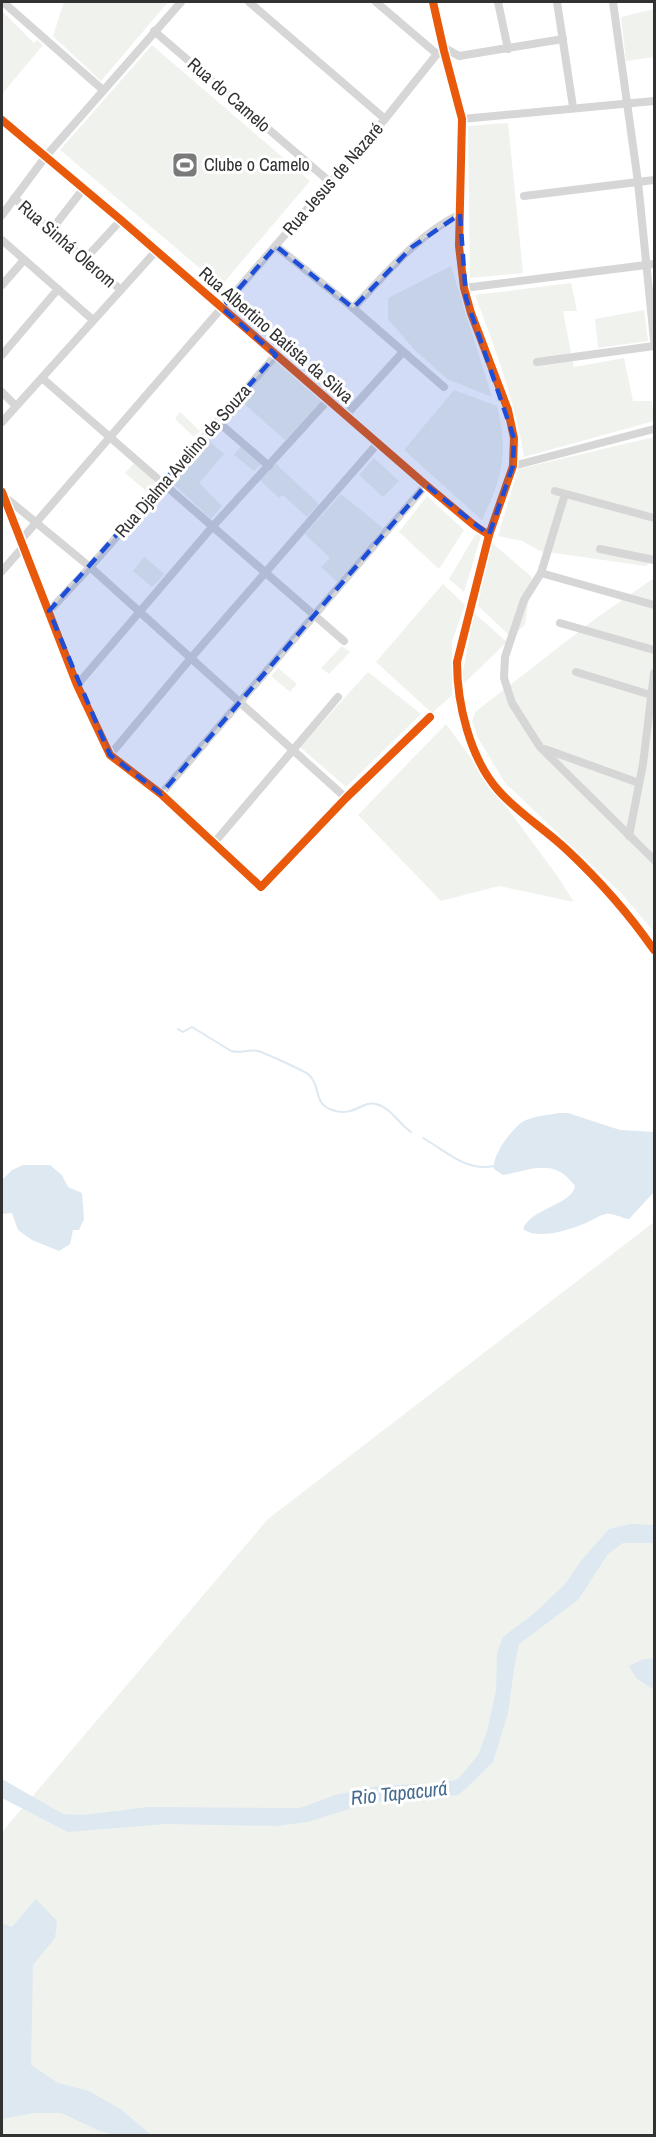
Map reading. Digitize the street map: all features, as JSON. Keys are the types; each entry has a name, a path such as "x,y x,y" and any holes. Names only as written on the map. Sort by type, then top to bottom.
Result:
{"street":[{"path":"3,2 104,90"},
{"path":"2,214 46,156 181,2"},
{"path":"249,2 385,119"},
{"path":"375,2 441,51 459,56 562,39"},
{"path":"434,2 441,51 462,119 459,246 464,288 471,313 508,410 514,438 513,466 489,535 458,662 457,678 469,736 478,761 499,791 595,876 620,904 654,950"},
{"path":"498,2 508,49"},
{"path":"558,2 573,107"},
{"path":"613,2 650,265 654,340"},
{"name":"Rua do Camelo","path":"154,31 330,182"},
{"name":"Rua Jesus de Nazaré","path":"2,571 36,522 222,309 441,51"},
{"path":"462,119 654,100"},
{"name":"Rua Albertino Batista da Silva","path":"2,120 84,188 426,485 489,535"},
{"path":"524,196 654,180"},
{"path":"52,229 84,188"},
{"name":"Rua Sinhá Olerom","path":"14,198 121,290"},
{"path":"353,308 412,247 431,231 460,214"},
{"path":"85,259 121,220"},
{"path":"2,240 93,320"},
{"path":"276,246 386,335 402,353 444,387"},
{"path":"2,422 156,251"},
{"path":"2,285 24,260"},
{"path":"464,288 650,265"},
{"path":"2,355 58,289"},
{"path":"537,362 654,346"},
{"path":"346,416 402,353"},
{"name":"Rua Djalma Avelino de Souza","path":"49,611 276,355"},
{"path":"42,378 344,641"},
{"path":"2,392 16,406"},
{"path":"77,685 213,526 328,399"},
{"path":"217,421 269,466"},
{"path":"513,466 654,429"},
{"path":"110,755 378,443"},
{"path":"161,794 426,485"},
{"path":"555,491 654,518"},
{"path":"565,494 541,573 524,600 506,657 504,678 512,703 540,747 654,860"},
{"path":"2,496 90,567 346,798"},
{"path":"2,496 77,685 110,755 161,794 261,887 346,798 430,717"},
{"path":"600,549 654,560"},
{"path":"541,573 654,605"},
{"path":"561,623 654,650"},
{"path":"576,672 651,695"},
{"path":"629,836 639,783 654,673"},
{"path":"214,843 338,697"},
{"path":"540,747 639,783"}],"highlighted area":[{"path":"460,214 466,298 514,438 513,466 489,535 426,485 161,794 110,755 49,611 276,355 222,308 276,246 353,308 412,247"}],"shaded area":[{"path":"64,2 168,2 101,81 53,36"},
{"path":"654,9 654,57 626,61 621,17"},
{"path":"2,11 34,43 37,40 43,45 2,94"},
{"name":"Clube o Camelo","path":"152,45 310,181 221,286 60,150"},
{"path":"508,123 523,273 470,278 468,126"},
{"path":"451,266 492,397 447,379 414,349 388,319 388,298"},
{"path":"571,283 577,311 563,311 574,367 624,358 633,401 652,401 654,421 524,457 510,395 475,295"},
{"path":"644,310 648,341 598,348 595,319"},
{"path":"277,360 323,400 285,440 241,401"},
{"path":"454,390 497,406 501,422 502,464 499,478 482,520 404,450"},
{"path":"180,412 200,431 194,437 175,419"},
{"path":"654,437 654,559 646,566 540,551 522,541 498,536 518,469"},
{"path":"208,440 224,454 199,483 222,506 211,519 170,481"},
{"path":"241,446 262,464 254,471 234,455"},
{"path":"374,458 399,481 383,497 359,475"},
{"path":"134,463 155,482 147,492 125,473"},
{"path":"276,464 319,504 307,517 283,495 279,498 260,480"},
{"path":"341,494 383,528 337,582 321,567 330,558 305,534"},
{"path":"427,496 464,530 439,569 399,532"},
{"path":"477,532 481,536 464,592 449,579"},
{"path":"490,541 532,577 525,625 511,637 478,606"},
{"path":"144,557 165,574 152,587 133,571"},
{"path":"654,578 654,932 622,894 505,783 478,738 472,722 475,712 595,619"},
{"path":"443,584 465,605 452,641 452,695 432,713 376,662"},
{"path":"474,613 507,642 460,687"},
{"path":"342,646 350,652 329,674 321,668"},
{"path":"278,668 297,684 290,692 271,676"},
{"path":"368,672 421,714 346,787 300,747"},
{"path":"446,724 574,902 499,886 441,901 358,815"},
{"path":"654,1222 654,2135 2,2135 2,1832 268,1519"}],"water":[{"path":"559,1113 568,1113 620,1130 654,1132 654,1192 629,1219 606,1214 573,1228 546,1234 523,1229 534,1216 567,1198 575,1186 559,1171 551,1168 503,1175 494,1169 494,1163 504,1142 521,1123"},
{"path":"23,1165 50,1165 62,1175 68,1187 82,1193 84,1219 79,1230 73,1230 70,1244 59,1251 32,1240 18,1230 12,1213 2,1214 2,1180 12,1170"},
{"name":"Rio Tapacurá","path":"631,1524 654,1525 654,1543 623,1543 608,1554 578,1600 519,1644 508,1713 493,1762 459,1795 371,1802 308,1822 276,1826 166,1824 68,1832 2,1798 2,1779 63,1814 83,1815 148,1807 300,1808 335,1795 378,1786 442,1783 458,1779 478,1755 487,1731 496,1691 497,1653 503,1637 537,1611 566,1583 580,1562 609,1529"},
{"path":"654,1658 654,1690 636,1678 629,1666 641,1660"},
{"path":"36,1899 57,1921 55,1938 33,1965 31,2065 58,2083 89,2091 122,2110 151,2135 116,2135 100,2131 61,2113 34,2113 2,2119 2,1923 12,1927"}],"waterway":[{"path":"178,1029 183,1032 192,1027 231,1051 258,1051 275,1058 308,1074 315,1084 319,1099 326,1107 346,1112 366,1104 376,1104 390,1112 411,1132"},
{"path":"423,1138 465,1163 474,1166 494,1166"}],"cycle path":[{"path":"433,2 462,119 459,246 464,288 471,313 508,410 514,438 513,466 489,535 457,662 459,695 463,713 473,747 488,777 498,790 559,842 591,874 654,950"},
{"path":"2,120 121,220 426,485 489,535"},
{"path":"2,492 77,685 110,755 161,794 261,887 346,798 430,717"}],"place":[{"name":"Clube o Camelo","path":"185,165"}]}
